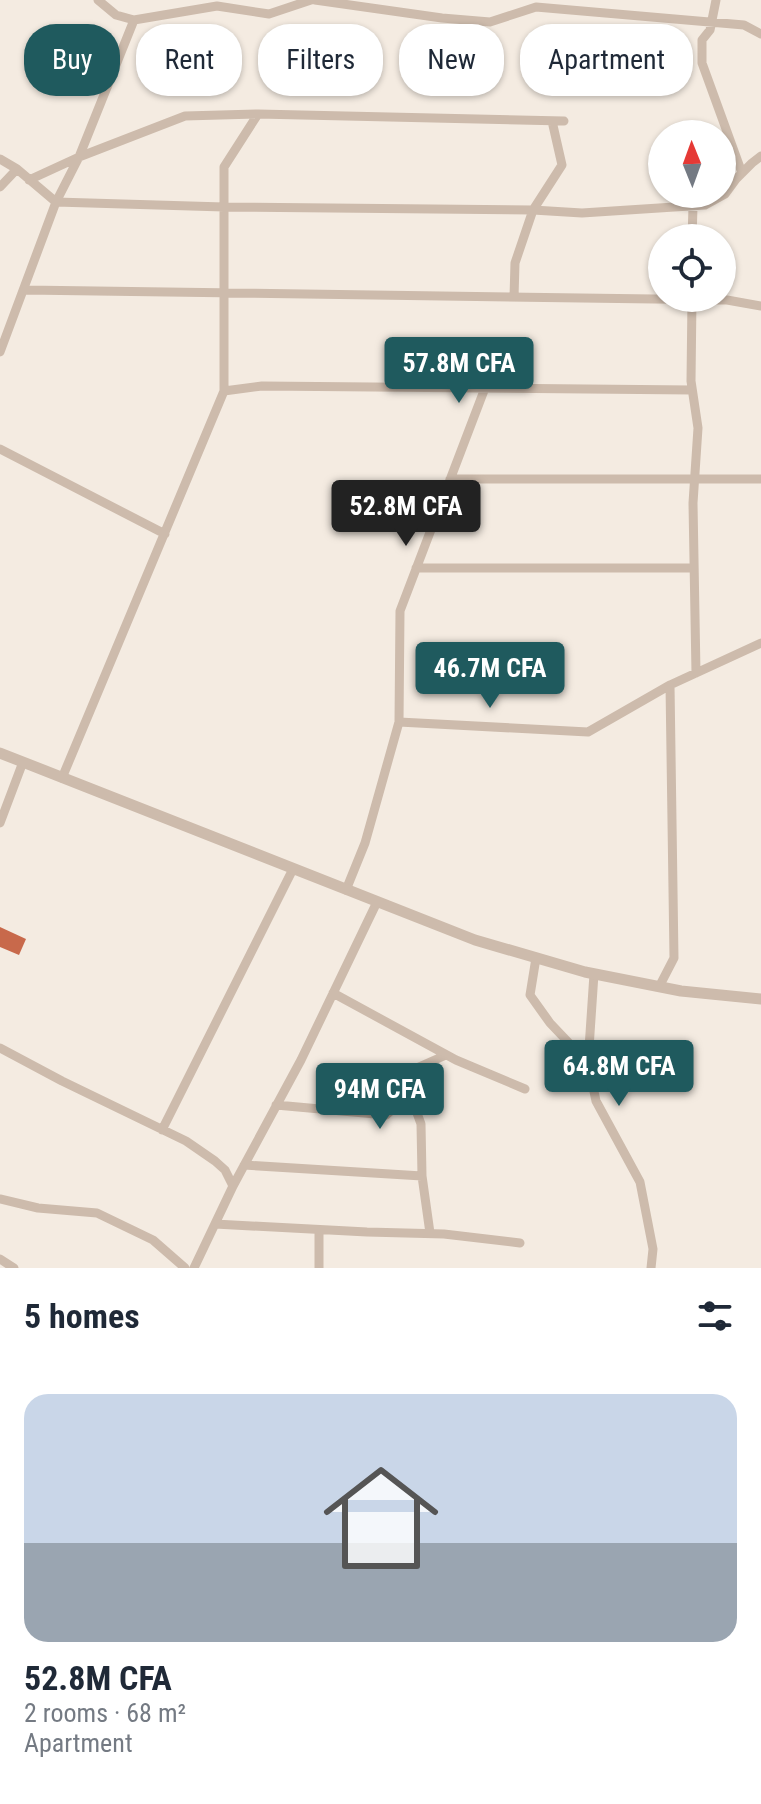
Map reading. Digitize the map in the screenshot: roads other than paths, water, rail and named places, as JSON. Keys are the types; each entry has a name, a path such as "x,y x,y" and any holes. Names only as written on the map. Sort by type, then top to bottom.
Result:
{"street":[{"path":"98,0 116,15 134,20 226,4 269,14 313,0 490,22 536,7 744,25 761,34"},
{"path":"716,0 710,30 702,40 702,63 742,173"},
{"path":"0,352 56,202 79,157 134,20"},
{"path":"62,778 224,391 224,167 258,114"},
{"path":"29,180 185,116 258,114 564,121"},
{"path":"514,297 515,263 533,210 562,165 552,121"},
{"path":"736,180 761,156"},
{"path":"0,159 17,169 56,202 582,213 674,208"},
{"path":"0,187 17,169"},
{"path":"25,290 648,299"},
{"path":"736,302 761,306"},
{"path":"692,312 692,390 698,428 693,503 696,673"},
{"path":"224,391 262,386 692,390"},
{"path":"346,890 365,843 399,722 400,611 485,388"},
{"path":"0,449 165,534"},
{"path":"450,479 761,479"},
{"path":"416,568 694,568"},
{"path":"399,722 588,732 670,685 761,643"},
{"path":"659,987 674,958 670,685"},
{"path":"0,753 475,940 594,974 681,991 761,999"},
{"path":"0,823 23,762"},
{"path":"162,1130 293,869"},
{"path":"194,1268 233,1186 301,1060 377,902"},
{"path":"536,958 530,995 550,1023 588,1063"},
{"path":"594,974 588,1063 596,1101 640,1182 653,1249 651,1268"},
{"path":"333,993 446,1055 525,1089"},
{"path":"0,1048 186,1141 225,1170 233,1186"},
{"path":"430,1233 422,1176 421,1124 410,1094 412,1070 446,1055"},
{"path":"276,1105 386,1115 410,1094"},
{"path":"244,1165 422,1176"},
{"path":"0,1199 38,1208 97,1213 153,1240 185,1268"},
{"path":"215,1224 430,1233 520,1243"},
{"path":"319,1230 319,1268"},
{"path":"0,1259 14,1268"}]}
